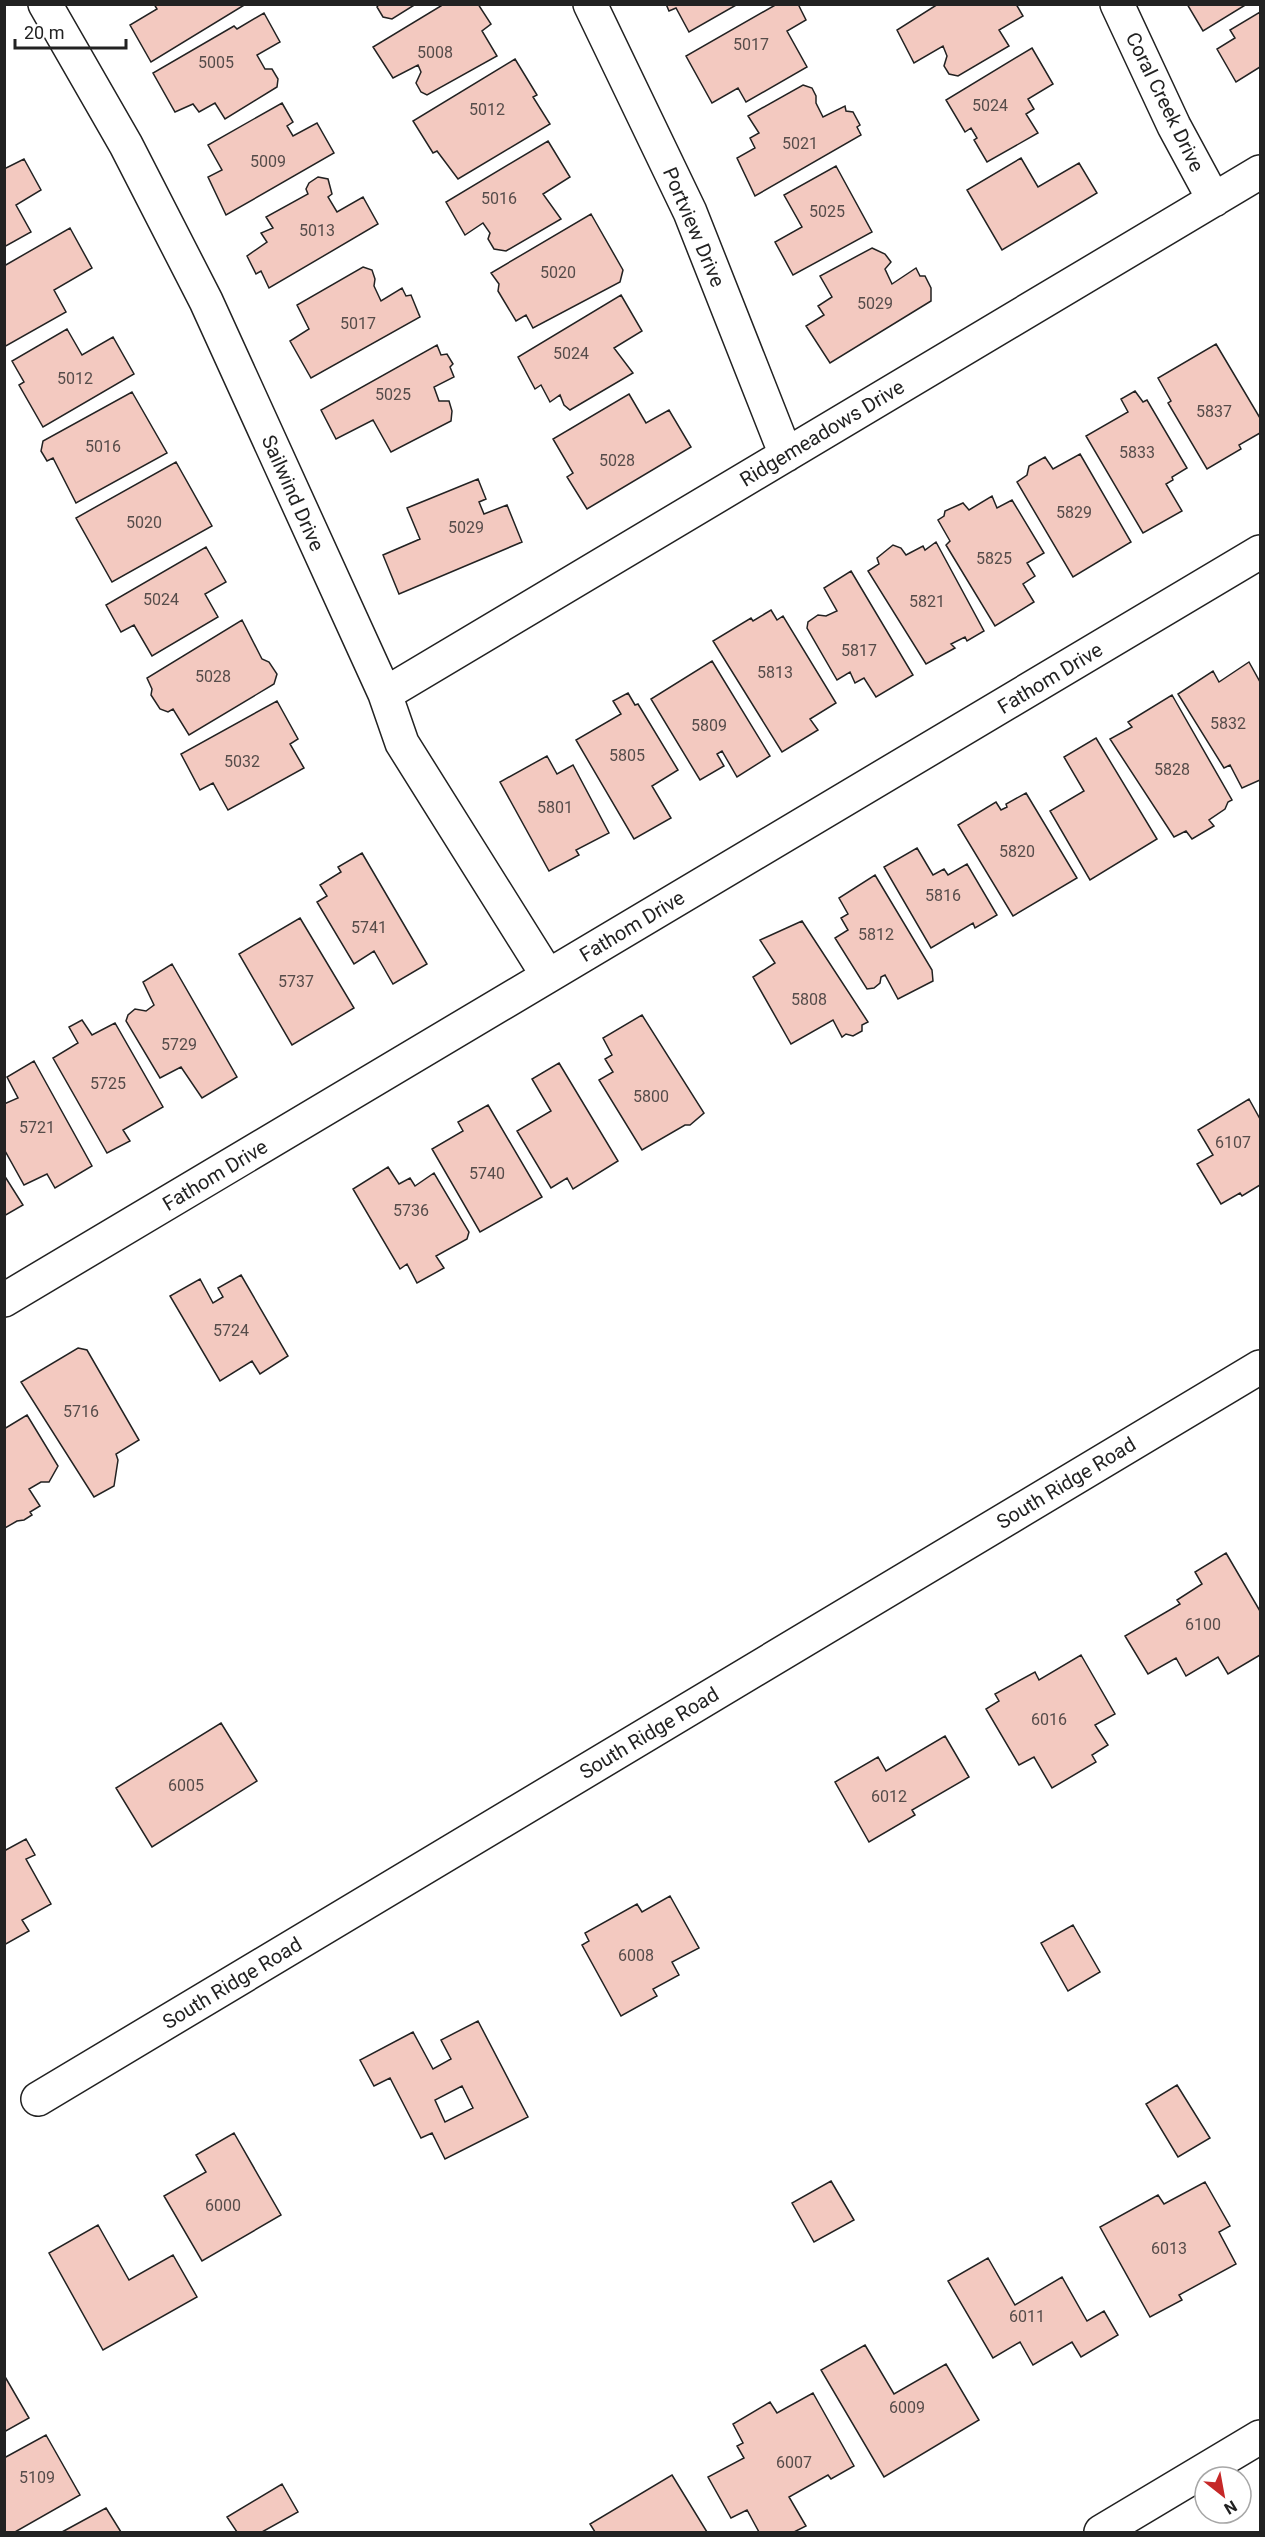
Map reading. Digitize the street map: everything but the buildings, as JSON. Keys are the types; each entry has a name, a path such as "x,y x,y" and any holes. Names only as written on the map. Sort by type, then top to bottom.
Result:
{"street":[{"name":"Sailwind Drive","path":"45,4 126,145 206,301 385,694 402,743 548,976"},
{"name":"Portview Drive","path":"590,4 690,212 786,455"},
{"name":"Coral Creek Drive","path":"1117,4 1174,126 1214,200"},
{"name":"Ridgemeadows Drive","path":"385,694 1260,172"},
{"name":"Fathom Drive","path":"4,1300 1260,552"},
{"name":"South Ridge Road","path":"38,2099 1260,1366"},
{"path":"1101,2532 1260,2437"}]}
